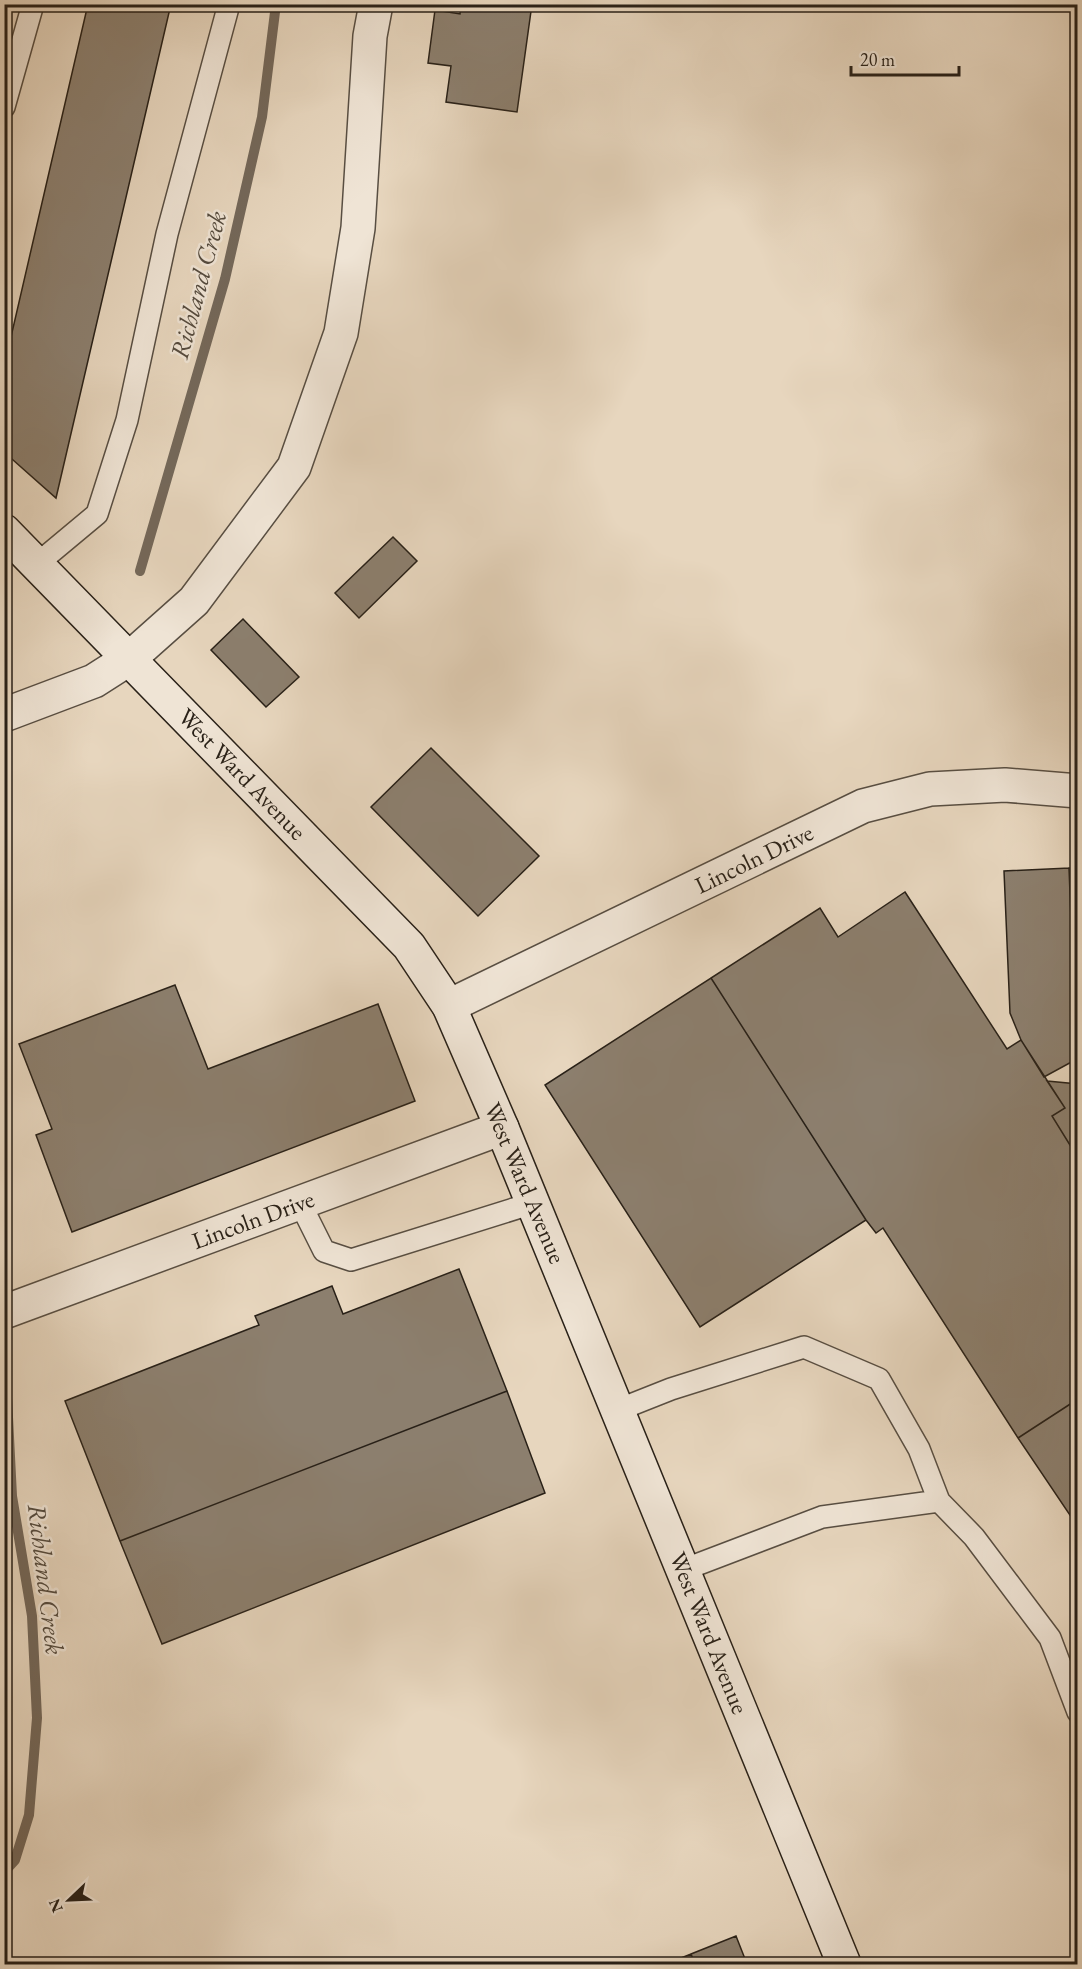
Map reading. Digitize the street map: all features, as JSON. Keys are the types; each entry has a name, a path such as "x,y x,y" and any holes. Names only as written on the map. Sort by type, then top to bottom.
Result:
{"street":[{"path":"4,716 94,681 129,658 194,601 294,467 341,333 358,228 370,36 376,4"},
{"name":"West Ward Avenue","path":"4,531 409,946 449,1006 533,1203 844,1965"},
{"name":"Lincoln Drive","path":"449,1006 863,806 930,789 1005,785 1077,791"},
{"name":"Lincoln Drive","path":"4,1312 502,1128"}],"lane":[{"path":"4,106 33,4"},
{"path":"37,564 97,514 127,420 167,234 229,4"},
{"path":"300,1203 324,1251 351,1260 533,1203"},
{"path":"618,1410 671,1389 804,1347 879,1379 919,1449 939,1501 974,1537 1050,1638 1077,1712"},
{"path":"683,1570 822,1517 939,1501"}],"building":[{"path":"88,4 171,4 56,498 4,452 4,367"},
{"path":"461,4 532,4 517,112 446,102 451,66 428,63 435,10 460,14"},
{"path":"393,537 417,561 359,618 335,593"},
{"path":"243,619 299,677 266,707 211,650"},
{"path":"431,748 539,856 478,916 371,807"},
{"path":"1069,868 1078,868 1078,1020 1075,1020"},
{"path":"1069,868 1077,1059 1044,1077 1021,1040 1010,1013 1004,871"},
{"path":"905,892 1007,1049 1021,1040 1065,1108 1052,1116 1078,1158 1078,1399 1018,1438 883,1228 876,1233 866,1220 711,978 820,908 838,937"},
{"path":"711,978 866,1220 700,1327 545,1085"},
{"path":"175,985 208,1069 378,1004 415,1101 72,1232 36,1135 52,1129 19,1044"},
{"path":"1047,1081 1078,1084 1078,1158 1052,1116 1065,1108"},
{"path":"459,1269 507,1391 120,1541 65,1401 259,1325 255,1316 332,1286 343,1314"},
{"path":"507,1391 545,1493 162,1644 120,1541"},
{"path":"1078,1399 1078,1527 1018,1438"},
{"path":"736,1936 747,1964 695,1964 691,1954"},
{"path":"691,1954 695,1964 666,1964"}],"waterway":[{"name":"Richland Creek","path":"140,571 225,279 262,117 276,4"},
{"name":"Richland Creek","path":"4,1872 15,1860 29,1815 37,1718 32,1616 12,1496 5,1358"}]}
